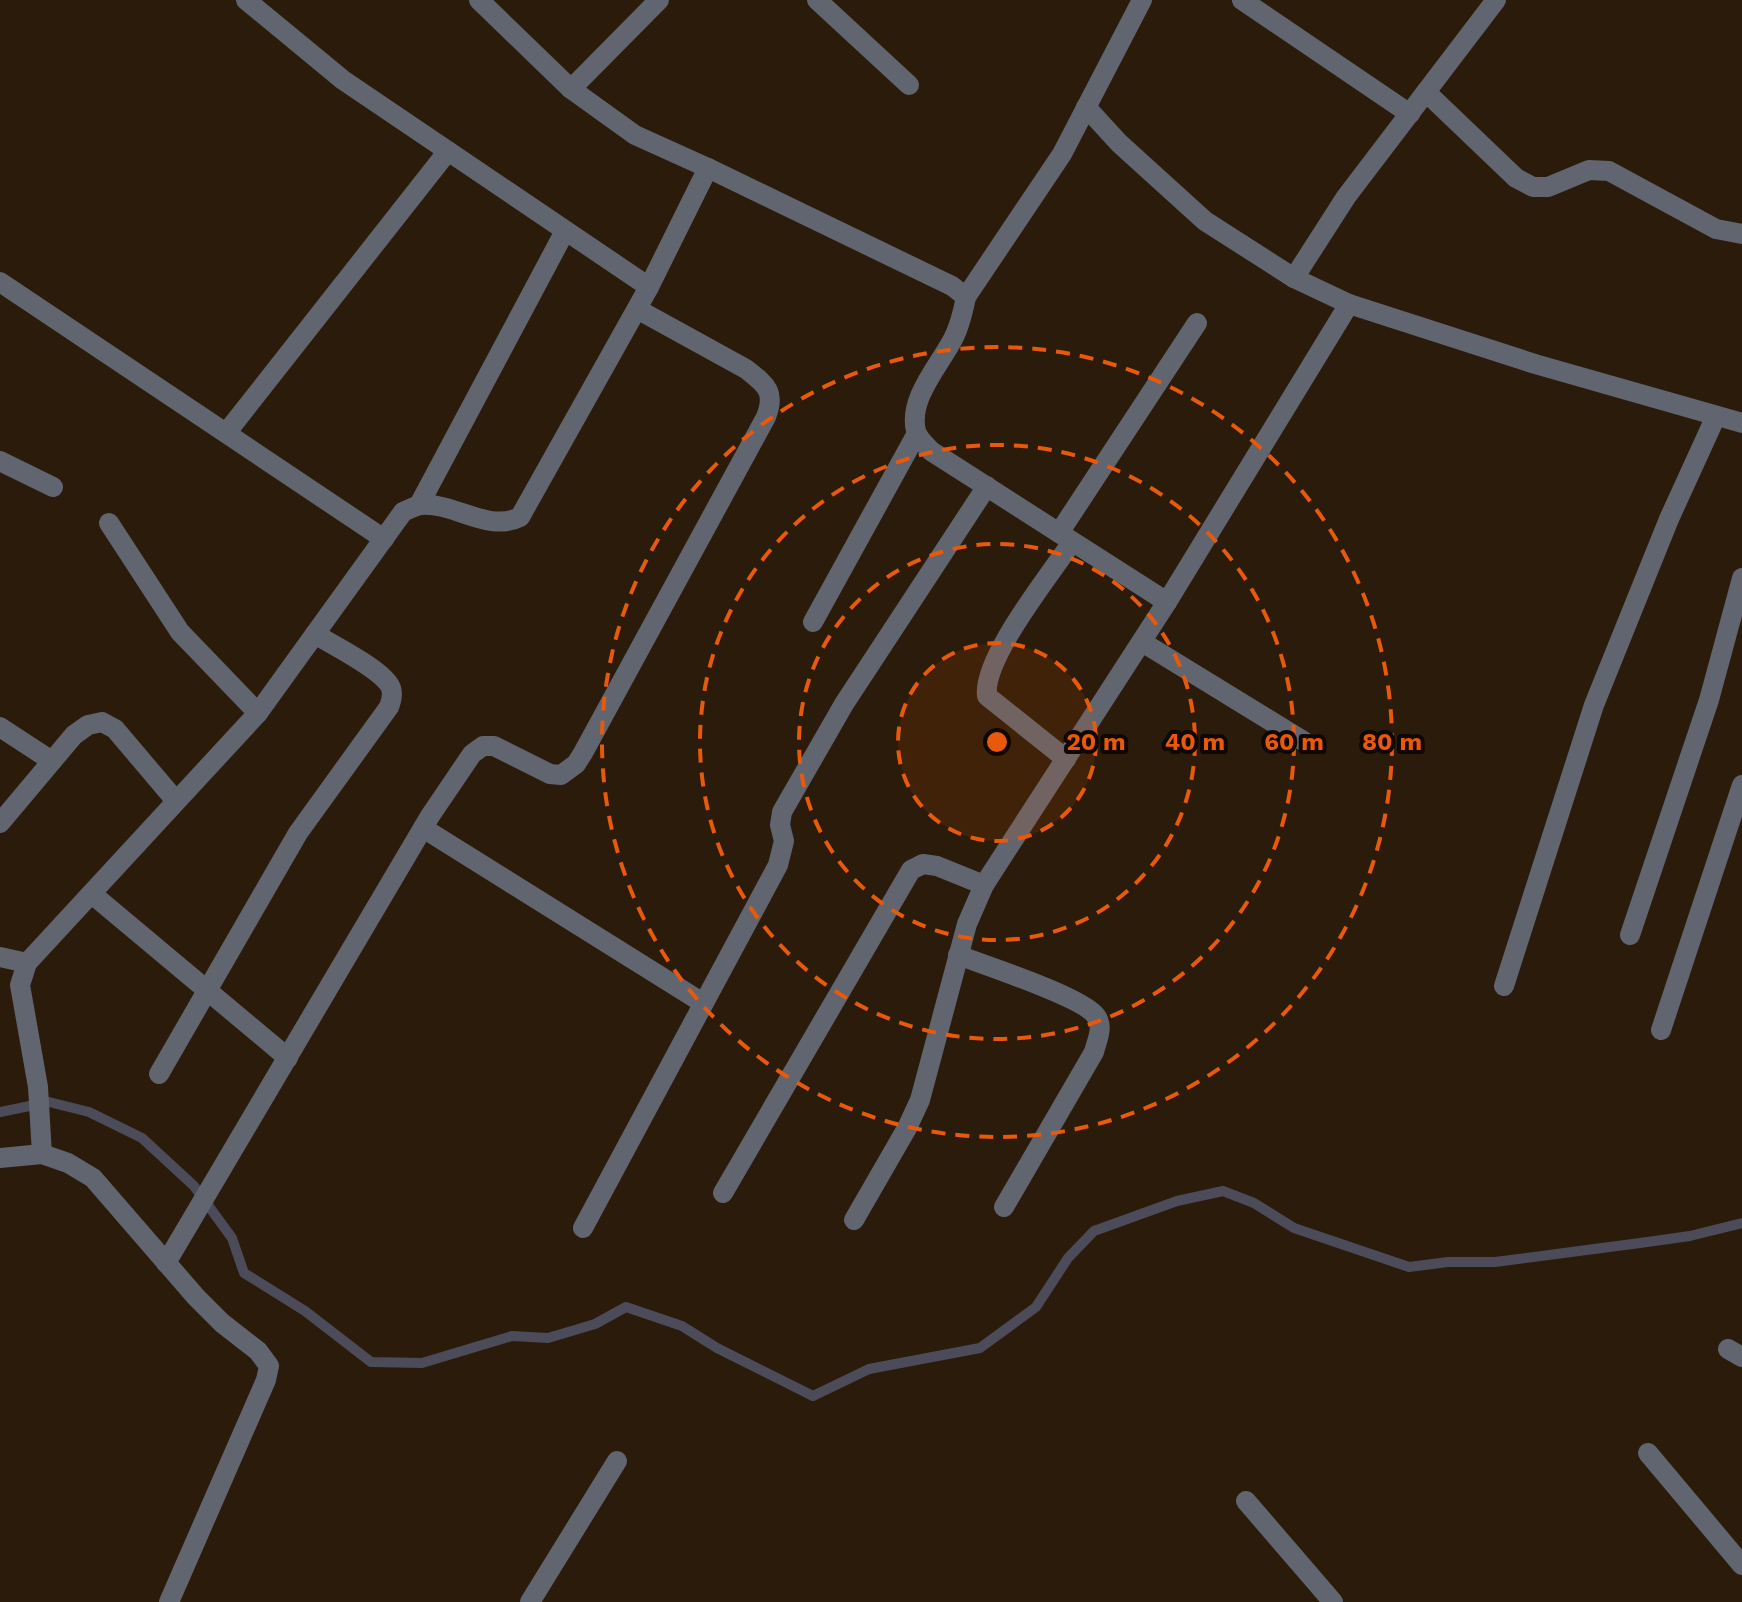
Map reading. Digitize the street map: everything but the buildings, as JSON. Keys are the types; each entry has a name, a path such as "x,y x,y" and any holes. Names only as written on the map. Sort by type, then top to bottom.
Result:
{"street":[{"path":"246,0 343,80 649,287"},
{"path":"479,0 571,89 635,135 952,286 966,297"},
{"path":"571,89 659,0"},
{"path":"817,0 909,85"},
{"path":"813,622 916,435 914,414 962,319 966,297 1062,154 1142,0"},
{"path":"1242,0 1410,114"},
{"path":"1294,278 1346,197 1496,0"},
{"path":"1426,92 1516,178 1533,187 1548,187 1589,170 1609,171 1716,229 1742,234"},
{"path":"1086,107 1119,143 1205,221 1294,278 1349,304 1535,364 1742,423"},
{"path":"227,432 448,151"},
{"path":"42,1154 38,1087 20,985 27,963 258,713 403,512 419,505 498,522 509,522 520,517 649,287 708,168"},
{"path":"419,505 565,231"},
{"path":"0,282 384,539"},
{"path":"854,1220 920,1100 967,924 984,885 1142,642 1349,304"},
{"path":"166,1263 423,828 472,754 483,746 494,746 550,774 561,775 576,764 766,417 771,402 770,391 758,379 746,369 637,309"},
{"path":"1066,759 987,696 986,685 999,652 1066,537 1197,323"},
{"path":"1504,986 1594,705 1669,519 1716,416"},
{"path":"916,435 931,451 1167,602"},
{"path":"0,461 53,487"},
{"path":"583,1228 778,865 784,841 780,825 782,812 844,704 987,486"},
{"path":"109,523 180,632 258,713"},
{"path":"1630,935 1709,700 1742,578"},
{"path":"159,1074 298,833 374,730 393,697 390,685 379,674 315,634"},
{"path":"1142,642 1305,742"},
{"path":"0,823 74,735 88,725 102,722 115,729 176,801"},
{"path":"0,727 52,761"},
{"path":"1661,1030 1742,785"},
{"path":"423,828 703,1003"},
{"path":"723,1193 911,870 923,864 937,866 984,885"},
{"path":"92,894 288,1058"},
{"path":"958,955 1066,998 1089,1009 1098,1018 1100,1032 1094,1052 1004,1207"},
{"path":"0,957 27,963"},
{"path":"0,1158 42,1154 68,1163 93,1178 205,1306 258,1351 269,1366 266,1380 169,1602"},
{"path":"1648,1453 1742,1565"},
{"path":"530,1602 617,1461"},
{"path":"1246,1501 1333,1602"}],"waterway":[{"path":"0,1112 49,1102 89,1112 142,1138 194,1186 232,1238 244,1273 305,1311 371,1362 422,1363 512,1336 548,1338 595,1324 626,1307 682,1326 717,1348 813,1396 869,1369 980,1348 1036,1307 1068,1258 1094,1231 1177,1201 1223,1191 1254,1203 1294,1228 1409,1267 1448,1262 1495,1262 1640,1243 1690,1236 1742,1223"}]}
